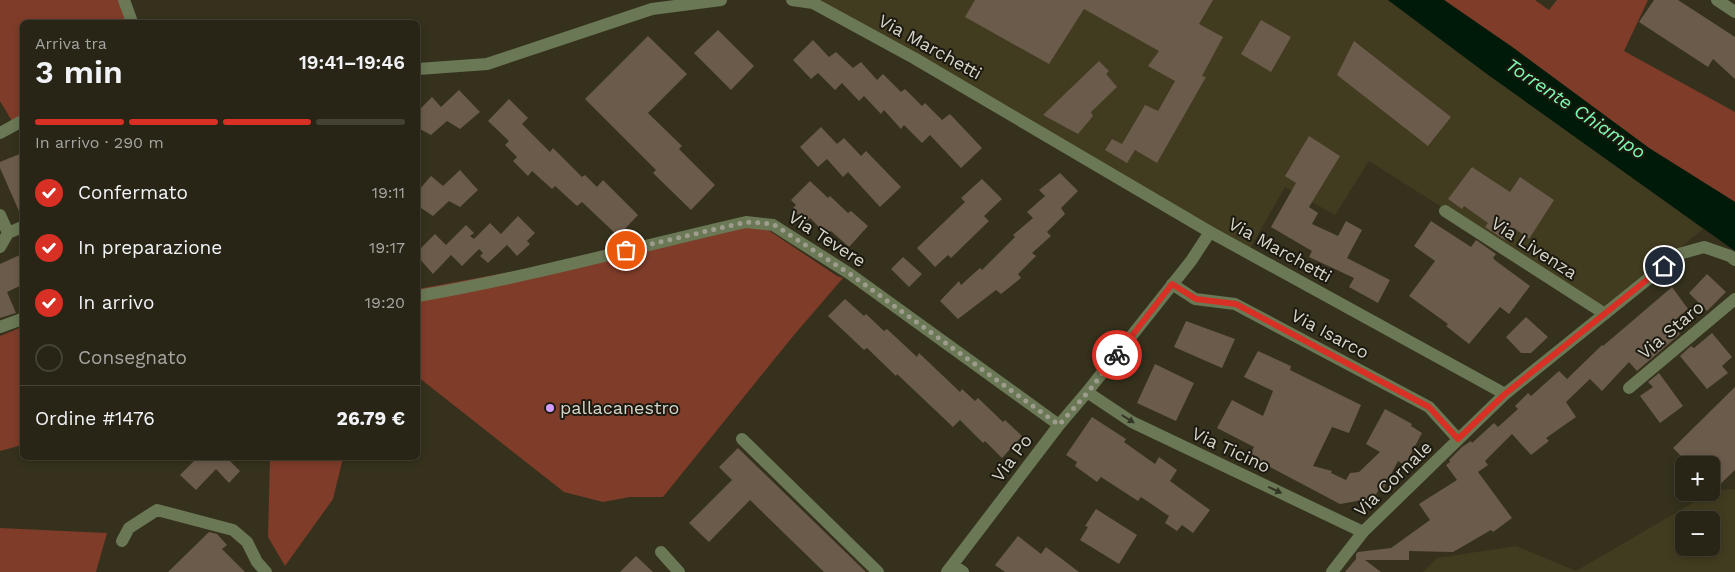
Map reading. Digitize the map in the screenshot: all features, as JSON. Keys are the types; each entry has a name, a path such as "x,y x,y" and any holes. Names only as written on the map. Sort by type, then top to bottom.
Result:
{"street":[{"path":"124,0 131,20"},
{"path":"420,69 487,64 652,9 721,0"},
{"name":"Via Marchetti","path":"792,0 813,3 914,58 1210,232 1505,394"},
{"path":"1717,0 1735,12"},
{"path":"0,133 20,122"},
{"name":"Via Livenza","path":"1445,211 1605,314"},
{"path":"0,215 8,233"},
{"name":"Via Tevere","path":"420,296 574,263 746,222 773,224 850,274 1059,425"},
{"path":"0,247 8,233 20,228"},
{"name":"Via Po","path":"955,570 1059,425 1088,392 1210,232"},
{"path":"1505,394 1678,254 1704,248 1730,256 1735,260"},
{"name":"Via Isarco","path":"1172,284 1196,299 1236,304 1429,407 1458,439"},
{"name":"Via Staro","path":"1629,388 1735,299"},
{"path":"0,327 20,320"},
{"name":"Via Ticino","path":"1088,392 1132,422 1363,532"},
{"name":"Via Cornale","path":"1332,572 1363,532 1505,394"},
{"path":"742,440 878,572"},
{"path":"122,541 129,528 157,510 233,530 247,542 257,562 266,572"},
{"path":"661,552 679,572"}],"shaded area":[{"path":"0,0 125,0 131,20 20,20 20,124 15,126 0,101"},
{"path":"811,0 1388,0 1487,74 1703,229 1604,310 1369,161 1335,215 1285,187 1248,252"},
{"path":"1444,0 1535,0 1549,10 1557,0 1648,0 1624,51 1735,112 1735,202 1649,148 1515,49"},
{"path":"747,216 837,276 843,278 794,335 663,497 630,497 603,502 564,492 420,379 420,289 636,249"},
{"path":"20,328 20,446 0,451 0,336"},
{"path":"270,460 343,460 333,499 285,566 268,537"},
{"path":"1735,489 1735,572 1423,572 1437,558 1516,546 1576,571 1675,513 1675,556 1720,556 1720,511 1679,511 1696,501 1720,501 1720,490"},
{"path":"0,528 107,533 96,572 0,572"}],"water":[{"name":"Torrente Chiampo","path":"1388,0 1444,0 1515,49 1649,148 1735,202 1735,251 1487,74"}],"building":[{"path":"975,0 1213,0 1199,24 1223,37 1202,76 1206,77 1157,163 1135,150 1127,163 1105,150 1112,139 1122,144 1145,105 1158,111 1175,81 1148,66 1159,51 1084,9 1049,64 965,17"},
{"path":"1654,0 1678,0 1735,37 1735,79 1713,59 1708,67 1639,22"},
{"path":"1261,20 1291,37 1271,72 1241,54"},
{"path":"718,30 754,66 731,90 694,53"},
{"path":"648,36 687,74 648,113 682,146 679,149 715,185 691,210 653,173 656,170 585,99"},
{"path":"813,40 829,57 836,52 853,68 861,62 877,80 883,74 901,92 905,89 922,106 925,103 942,120 950,114 982,148 961,168 930,135 922,143 904,125 901,129 884,110 881,114 864,96 859,101 842,83 835,90 818,73 811,79 793,60"},
{"path":"1354,41 1451,117 1428,146 1337,75"},
{"path":"1099,61 1109,71 1106,74 1117,87 1091,112 1093,116 1078,134 1043,115"},
{"path":"459,90 480,112 460,129 447,121 431,135 420,129 420,109 432,97 441,107"},
{"path":"509,99 528,118 522,124 550,152 553,148 582,177 585,175 597,187 603,180 638,215 618,236 582,202 577,206 555,186 552,189 532,171 528,176 513,161 517,157 505,145 509,141 488,121"},
{"path":"821,127 837,144 844,138 861,156 866,151 901,187 880,207 848,172 843,177 827,159 818,167 800,147"},
{"path":"1309,136 1340,156 1309,207 1318,213 1312,224 1338,236 1346,221 1362,230 1347,258 1390,280 1378,303 1349,287 1354,278 1309,257 1312,251 1271,227 1296,183 1285,176"},
{"path":"20,154 20,213 0,168 0,162"},
{"path":"1472,167 1510,192 1520,177 1554,200 1529,239 1514,228 1505,240 1485,227 1488,223 1464,206 1462,209 1448,199"},
{"path":"460,170 478,190 460,207 449,201 433,216 420,207 420,189 431,176 443,186"},
{"path":"1060,173 1078,191 1061,208 1065,214 1047,232 1051,236 1032,253 1036,256 1018,274 1021,278 1001,294 996,290 958,319 940,301 959,281 961,285 980,268 982,270 1015,237 1013,235 1033,218 1027,212 1045,196 1039,190"},
{"path":"982,179 1002,199 984,216 989,221 951,258 948,255 935,267 917,248 965,202 961,198"},
{"path":"810,181 828,198 830,196 848,213 851,211 868,226 849,247 831,231 827,235 810,218 806,222 792,209 796,205 791,200"},
{"path":"518,216 535,233 527,241 530,244 517,256 507,245 488,263 480,256 483,253 479,249 462,266 451,255 433,274 420,259 420,249 435,234 446,245 466,225 474,233 470,236 474,239 490,223 501,234"},
{"path":"1431,221 1471,247 1476,240 1496,254 1493,258 1496,261 1530,286 1509,314 1500,307 1469,344 1446,326 1448,324 1409,296 1435,261 1414,246"},
{"path":"20,255 20,286 7,292 16,313 0,318 0,264"},
{"path":"903,257 922,274 909,287 891,269"},
{"path":"1707,274 1726,292 1707,311 1689,293"},
{"path":"1672,287 1688,309 1671,324 1680,334 1637,371 1629,362 1602,391 1590,379 1566,402 1576,417 1546,438 1549,441 1531,455 1512,434 1485,461 1488,465 1478,472 1512,518 1493,532 1491,530 1453,552 1409,551 1409,560 1365,560 1381,572 1345,572 1356,559 1358,552 1391,548 1430,520 1419,504 1457,480 1446,465 1462,447 1471,441 1472,443 1494,423 1498,427 1518,409 1515,406 1528,393 1531,396 1559,371 1567,379 1602,345"},
{"path":"845,299 864,316 866,314 884,331 887,329 917,357 919,353 960,392 962,389 975,401 978,398 1003,422 1005,420 1022,436 1002,458 985,441 983,443 960,420 953,427 897,374 896,376 867,348 864,350 828,316"},
{"path":"1526,317 1548,337 1531,353 1521,353 1506,337"},
{"path":"1186,321 1235,339 1222,368 1174,347"},
{"path":"1712,333 1732,357 1722,366 1728,373 1707,389 1680,356 1691,346 1694,348"},
{"path":"1258,351 1291,366 1290,370 1361,405 1349,433 1332,427 1313,466 1332,471 1331,473 1346,480 1350,473 1359,472 1380,452 1366,444 1385,409 1412,424 1411,426 1422,433 1405,465 1398,461 1383,490 1379,489 1374,498 1340,504 1249,456 1254,447 1217,428 1232,400 1263,416 1273,391 1244,377"},
{"path":"1155,364 1194,383 1176,421 1137,403"},
{"path":"1659,373 1683,406 1660,423 1640,396 1653,387 1648,382"},
{"path":"1735,387 1735,470 1720,484 1720,456 1681,456 1673,448"},
{"path":"1092,417 1126,439 1124,442 1155,464 1159,457 1177,470 1170,481 1210,510 1193,533 1182,525 1177,531 1165,523 1169,516 1141,497 1138,501 1101,477 1097,482 1075,466 1077,462 1066,455"},
{"path":"738,448 866,572 824,572 750,500 709,542 689,523 732,480 719,467"},
{"path":"195,460 229,460 240,471 229,483 216,469 196,490 180,475"},
{"path":"1096,509 1137,535 1119,564 1080,540 1088,527 1085,526"},
{"path":"209,532 217,534 227,545 222,549 245,572 168,572"},
{"path":"1018,536 1041,554 1046,547 1079,572 1005,572 995,565"},
{"path":"636,556 653,572 620,572"}],"way so far":[{"path":"626,250 746,222 773,224 850,274 1059,425 1117,355"}],"place":[{"name":"pallacanestro","path":"550,408"}],"route":[{"path":"1117,355 1172,284 1196,299 1236,304 1429,407 1458,439 1505,394 1664,266"}]}
